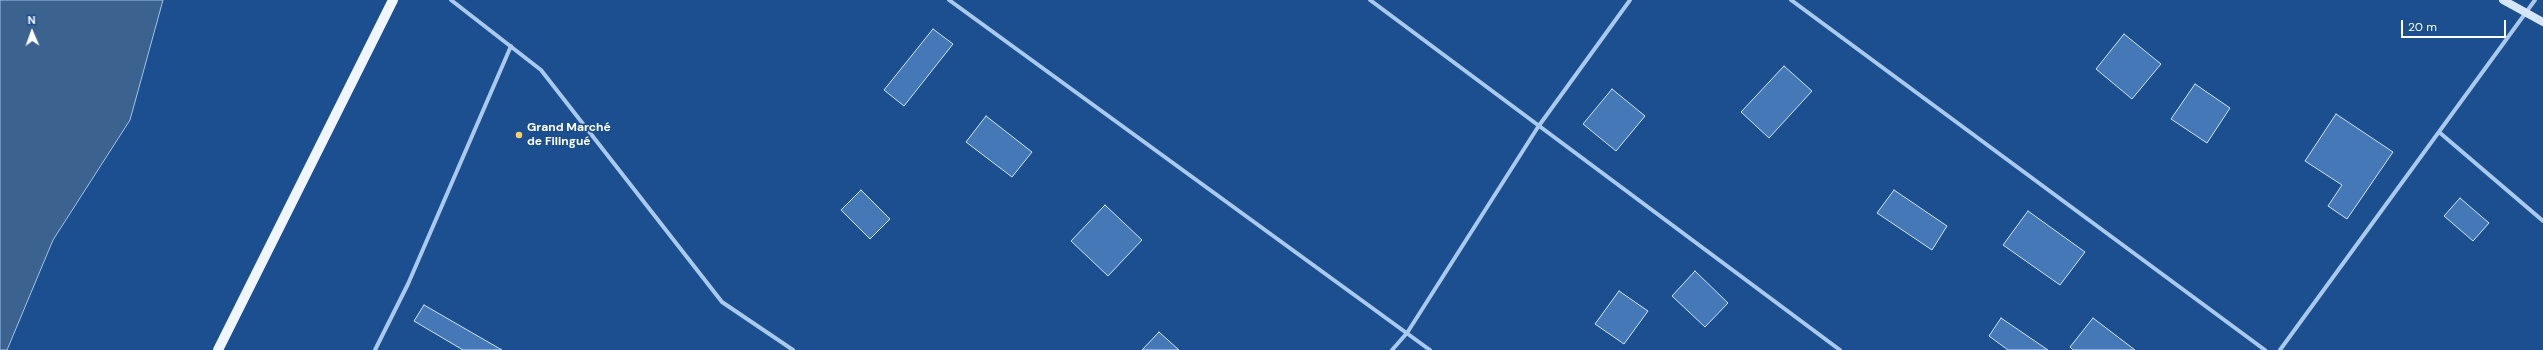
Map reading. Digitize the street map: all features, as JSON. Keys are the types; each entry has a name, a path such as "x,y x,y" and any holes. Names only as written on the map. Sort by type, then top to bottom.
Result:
{"main road":[{"path":"218,350 393,0"}],"street":[{"path":"451,0 541,70 722,302 793,350"},
{"path":"949,0 1430,350"},
{"path":"1370,0 1538,127 1840,350"},
{"path":"1392,350 1407,333 1538,127 1630,0"},
{"path":"1791,0 2265,350"},
{"path":"2503,0 2543,22"},
{"path":"2280,350 2535,0"},
{"path":"375,350 408,284 511,46"},
{"path":"2439,132 2543,221"}],"water":[{"path":"0,0 163,0 130,120 53,240 7,350 0,350"}],"building":[{"path":"933,29 953,44 904,106 884,90"},
{"path":"2124,34 2161,64 2132,99 2096,69"},
{"path":"1784,66 1812,91 1769,138 1741,112"},
{"path":"2195,84 2230,108 2207,143 2171,119"},
{"path":"1612,89 1645,116 1616,151 1583,124"},
{"path":"2336,114 2393,152 2347,219 2328,206 2342,185 2305,161"},
{"path":"986,116 1032,152 1012,177 966,142"},
{"path":"861,190 890,219 870,239 841,210"},
{"path":"1894,190 1947,226 1932,250 1877,213"},
{"path":"2460,198 2489,223 2473,241 2444,216"},
{"path":"1105,205 1142,240 1108,276 1071,241"},
{"path":"2028,211 2085,252 2060,285 2003,245"},
{"path":"1695,271 1728,303 1705,327 1672,296"},
{"path":"1619,291 1648,311 1624,344 1595,324"},
{"path":"424,305 502,350 463,350 414,321"},
{"path":"2001,318 2048,350 2008,350 1989,336"},
{"path":"2093,318 2135,350 2073,350 2070,347"},
{"path":"1159,332 1179,350 1142,350"}],"place":[{"name":"Grand Marché de Filingué","path":"519,135"}]}
